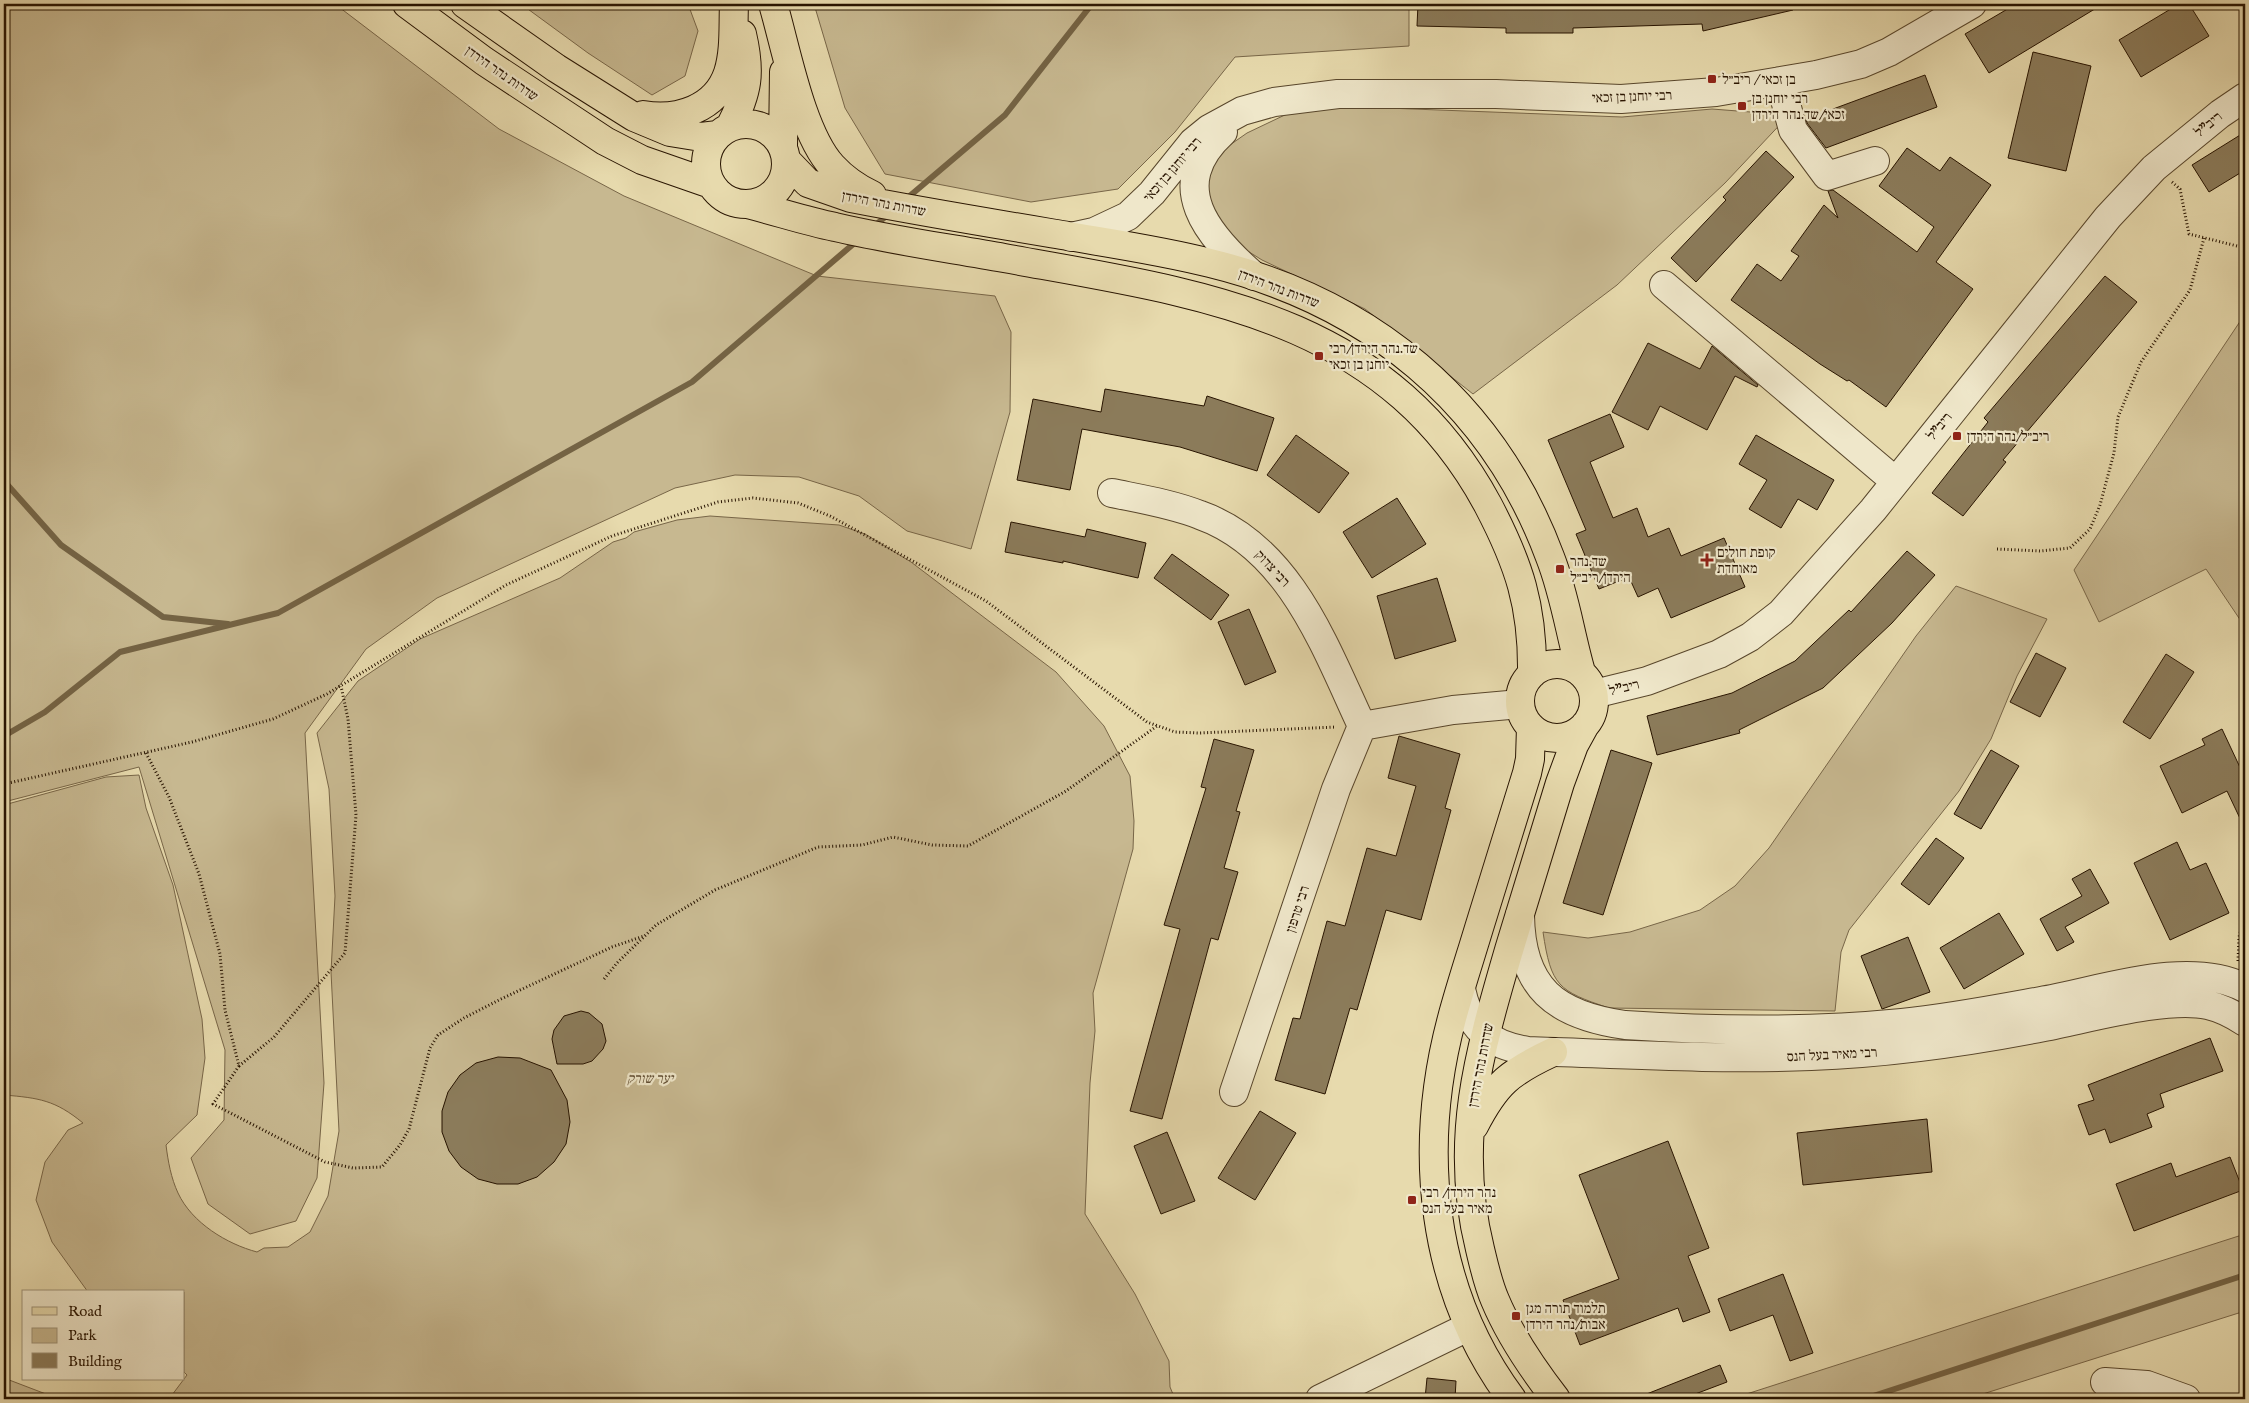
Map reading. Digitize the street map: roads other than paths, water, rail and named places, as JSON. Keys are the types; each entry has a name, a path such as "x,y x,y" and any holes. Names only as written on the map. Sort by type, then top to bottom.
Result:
{"main road":[{"name":"שדרות נהר הירדן","path":"406,4 484,61 605,141 642,160 693,176 711,184"},
{"path":"465,4 556,68 623,111 670,132 701,137 748,124 766,128 775,136 784,153"},
{"path":"623,111 648,116 669,116 699,108 710,100 721,87 728,73 731,58 734,4"},
{"path":"734,4 748,68 742,103 724,131 710,146 706,158 707,172 711,184 726,199 835,228 1202,296 1291,326 1336,350 1373,373 1404,399 1436,429 1463,464 1503,535 1518,567 1530,618 1532,674"},
{"path":"747,204 763,200 776,191 786,171 784,153 785,84 783,54 773,4"},
{"path":"773,4 803,108 823,153 831,166 857,188 896,207"},
{"name":"שדרות נהר הירדן","path":"784,153 808,183 823,190 896,207 1211,263 1254,276 1305,295 1361,324 1393,345 1427,373 1462,406 1492,444 1534,520 1550,556 1563,593 1587,683"},
{"path":"1512,1399 1468,1327 1451,1276 1434,1203 1433,1149 1436,1104 1452,1019 1530,759 1522,687 1532,674 1541,668 1556,664 1572,667 1587,683 1593,711 1585,725 1575,733 1564,737 1552,737 1541,734 1526,716"},
{"name":"שדרות נהר הירדן","path":"1556,1399 1531,1366 1510,1330 1494,1299 1484,1267 1469,1199 1470,1108 1484,1035 1520,915 1568,759 1585,725"},
{"path":"1469,1136 1491,1095 1504,1080 1517,1070 1558,1052"}],"street":[{"name":"רבי יוחנן בן זכאי","path":"1071,237 1094,232 1128,216 1152,193 1193,142 1209,129 1242,111 1274,102 1338,94 1496,94 1621,98 1716,92 1861,64 1889,52 1972,4"},
{"path":"1780,81 1793,130 1827,176 1875,161"},
{"name":"ריב\"ל","path":"1587,683 1647,681 1691,666 1720,654 1750,638 1781,613 1825,566 2108,218 2154,168 2220,114 2245,97"},
{"name":"רבי יוחנן בן זכאי","path":"1254,276 1226,251 1203,221 1197,206 1196,186 1198,169 1206,153 1220,135 1232,124 1274,102"},
{"path":"1664,285 1895,481"},
{"name":"רבי צדוק","path":"1112,493 1157,502 1202,515 1243,537 1285,578 1315,626 1362,726"},
{"path":"1362,726 1453,710 1526,716"},
{"name":"רבי טרפון","path":"1234,1092 1336,789 1362,726"},
{"name":"רבי מאיר בעל הנס","path":"1520,915 1520,939 1528,968 1535,981 1548,995 1562,1006 1580,1015 1603,1022 1625,1025 1764,1030 1859,1027 1966,1014 2165,978 2190,976 2242,981"},
{"name":"רבי מאיר בעל הנס","path":"1461,989 1465,1008 1484,1035 1510,1048 1558,1052 1764,1057 1861,1054 1970,1040 2135,1010 2190,1003 2208,1005 2238,1017"},
{"path":"1320,1399 1468,1327"},
{"path":"2104,1382 2147,1385 2186,1399"}],"waterway":[{"path":"905,200 1005,115 1092,4"},
{"path":"873,227 890,213"},
{"path":"4,736 45,712 120,652 278,613 692,382 858,240"},
{"path":"4,481 61,545 163,617 228,624"},
{"path":"1864,1399 2245,1275"}],"place":[{"name":"בן זכאי / ריב״ל","path":"1712,79"},
{"name":"רבי יוחנן בן זכאי/שד.נהר הירדן","path":"1742,106"},
{"name":"שד.נהר הירדן/רבי יוחנן בן זכאי","path":"1319,356"},
{"name":"ריב״ל/נהר הירדן","path":"1957,436"},
{"name":"קופת חולים מאוחדת","path":"1707,560"},
{"name":"שד.נהר הירדן/ריב״ל","path":"1560,569"},
{"name":"נהר הירדן/ רבי מאיר בעל הנס","path":"1412,1200"},
{"name":"תלמוד תורה מגן אבות/נהר הירדן","path":"1516,1316"}],"park label":[{"name":"יער שורק","path":"650,1078"}]}
